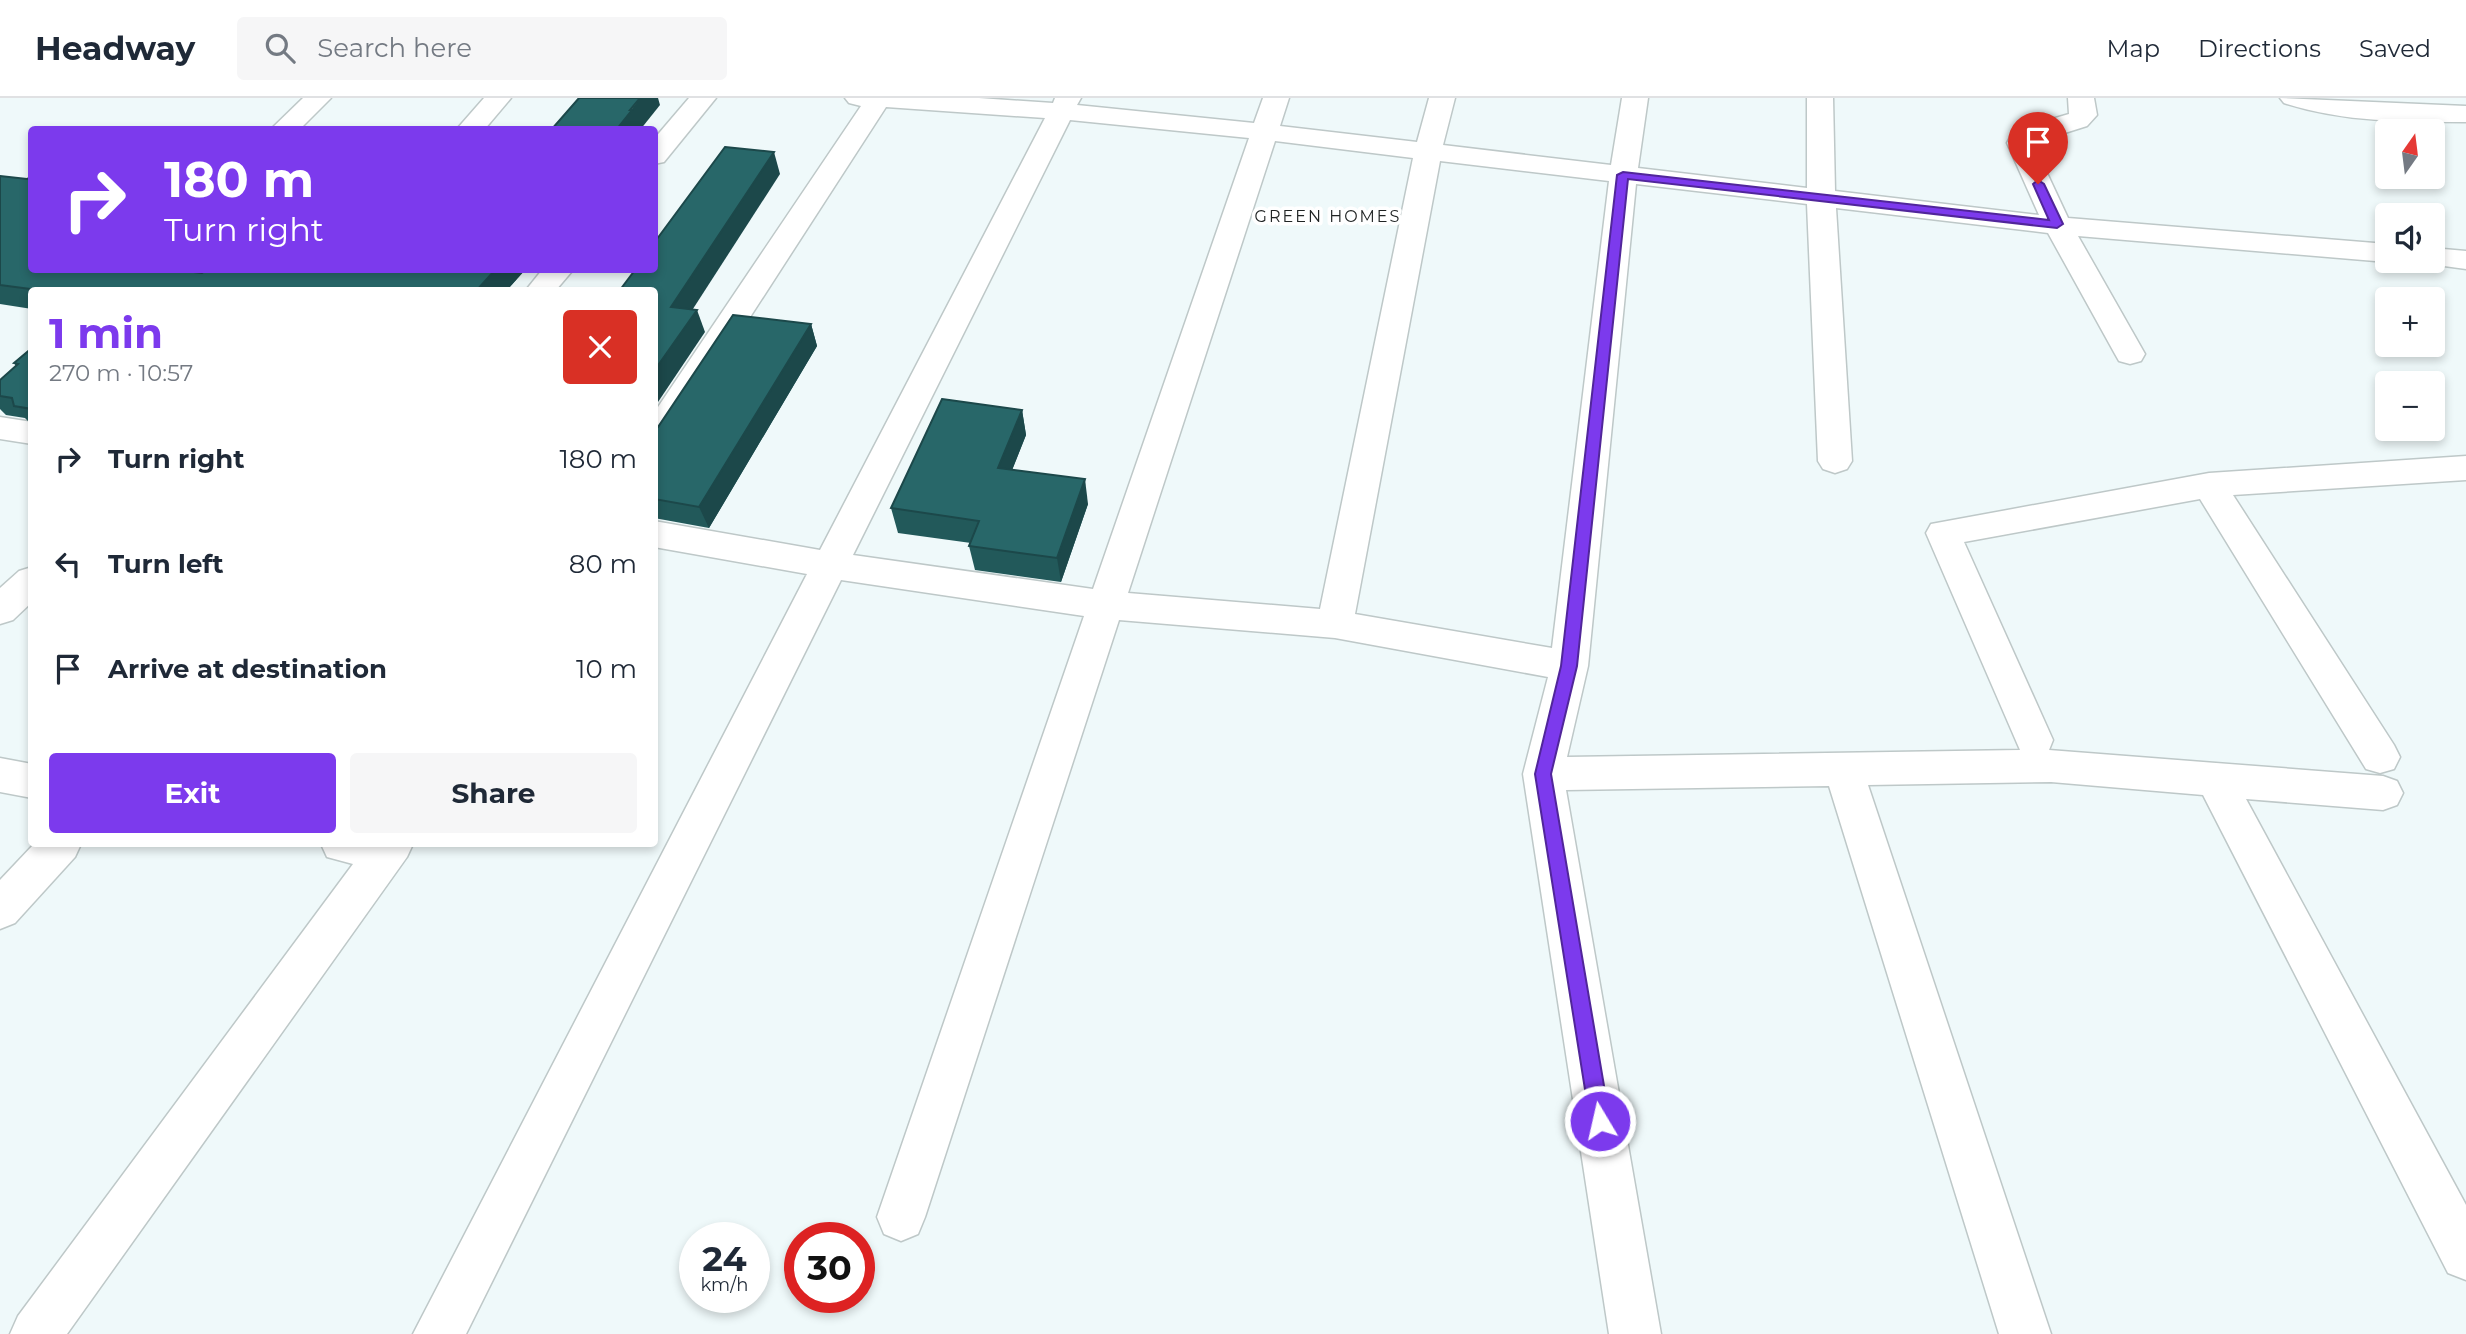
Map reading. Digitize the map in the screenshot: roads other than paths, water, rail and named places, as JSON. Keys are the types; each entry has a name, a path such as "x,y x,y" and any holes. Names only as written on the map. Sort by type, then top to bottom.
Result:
{"street":[{"path":"287,126 318,98"},
{"path":"473,126 498,98"},
{"path":"658,151 703,98"},
{"path":"901,1217 1276,98"},
{"path":"1335,624 1428,152 1442,98"},
{"path":"1634,98 1623,175 1569,666 1543,774 1635,1334"},
{"path":"1820,98 1821,197 1835,461"},
{"path":"2081,98 2084,114 2078,120 2022,136 2020,143 2057,224 2130,354"},
{"path":"2293,98 2329,106 2381,111 2466,114"},
{"path":"658,433 872,99 1064,105 1428,152 2097,230 2375,252"},
{"path":"439,1334 1064,105"},
{"path":"2445,258 2466,260"},
{"path":"543,287 555,273"},
{"path":"0,428 28,432"},
{"path":"2034,740 1942,533 2209,485 2459,477"},
{"path":"1543,774 1843,772 2051,766 2215,779 2382,775 2209,485"},
{"path":"658,535 829,565 1106,605 1335,624 1569,666"},
{"path":"0,610 28,584"},
{"path":"1843,772 2025,1334"},
{"path":"0,775 28,780"},
{"path":"2215,779 2466,1255"},
{"path":"0,910 57,847"},
{"path":"36,1334 389,848"}],"district":[{"name":"GREEN HOMES","path":"1328,216"}]}
